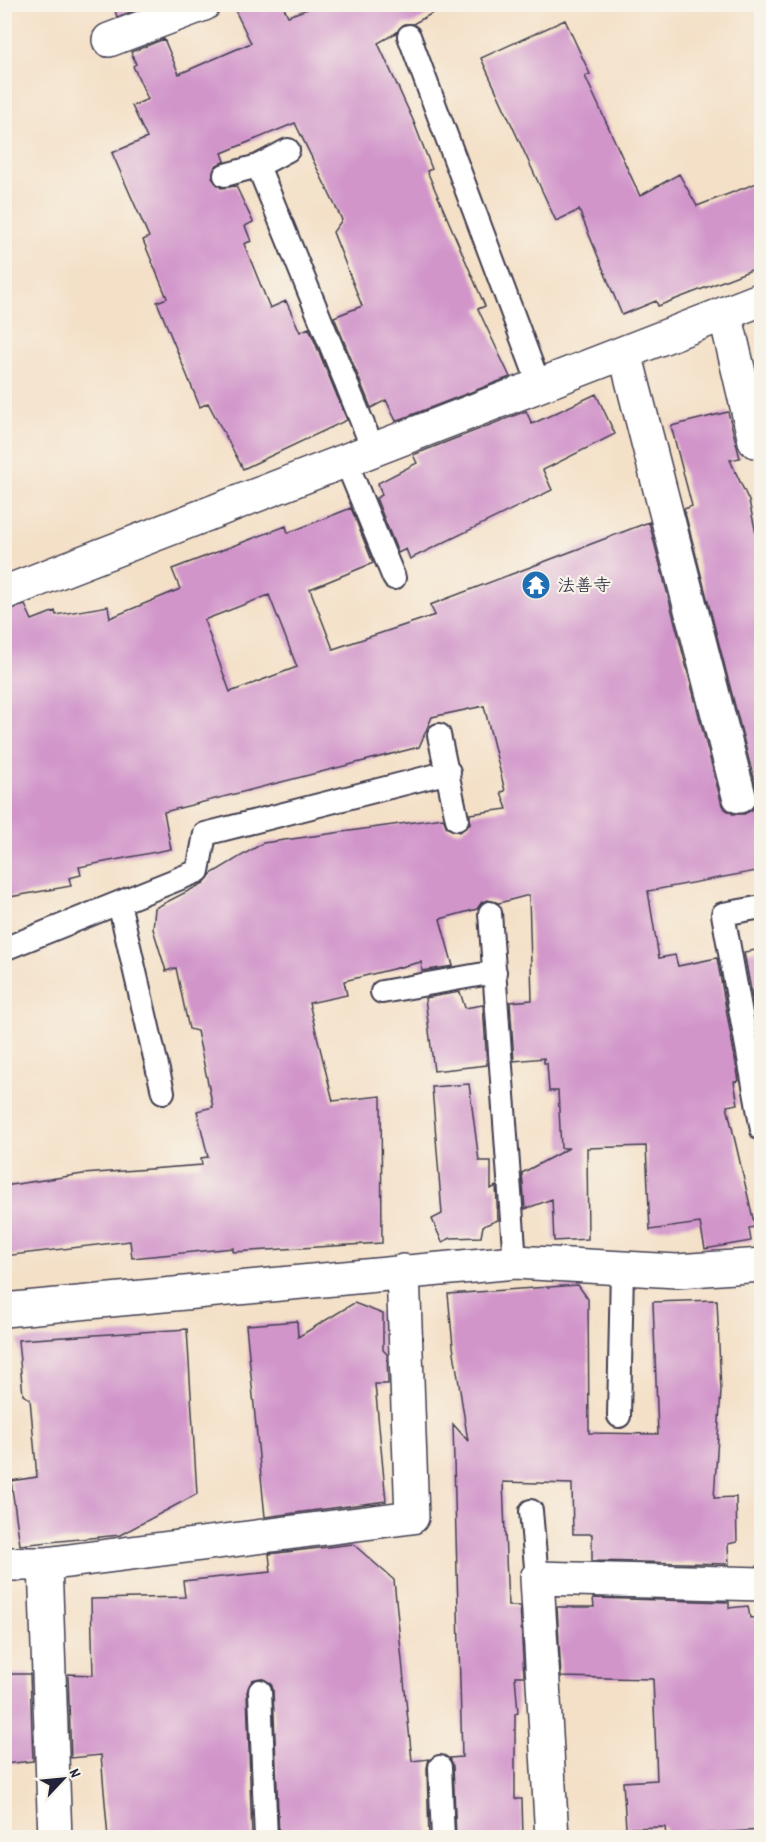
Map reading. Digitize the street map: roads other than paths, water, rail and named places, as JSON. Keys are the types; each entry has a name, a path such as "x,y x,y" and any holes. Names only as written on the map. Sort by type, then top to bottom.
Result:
{"street":[{"path":"109,40 195,6"},
{"path":"4,592 359,454 540,387 762,298"},
{"path":"725,313 755,441 762,439"},
{"path":"625,352 738,796"},
{"path":"4,1310 515,1262 677,1272 762,1264"},
{"path":"4,1564 45,1564 412,1517 403,1271"},
{"path":"45,1564 55,1838"},
{"path":"552,1838 537,1578 762,1584"}],"lane":[{"path":"409,36 540,387"},
{"path":"225,175 258,166 288,150"},
{"path":"258,166 359,454 394,578"},
{"path":"439,735 449,772 457,819"},
{"path":"4,949 198,871 205,834 449,772"},
{"path":"119,903 163,1092"},
{"path":"762,907 723,914 762,1130"},
{"path":"490,913 515,1262"},
{"path":"382,992 495,972"},
{"path":"619,1416 622,1268"},
{"path":"531,1511 537,1578"},
{"path":"260,1691 266,1838"},
{"path":"440,1767 443,1838"}],"place":[{"name":"法善寺","path":"536,585"}]}
